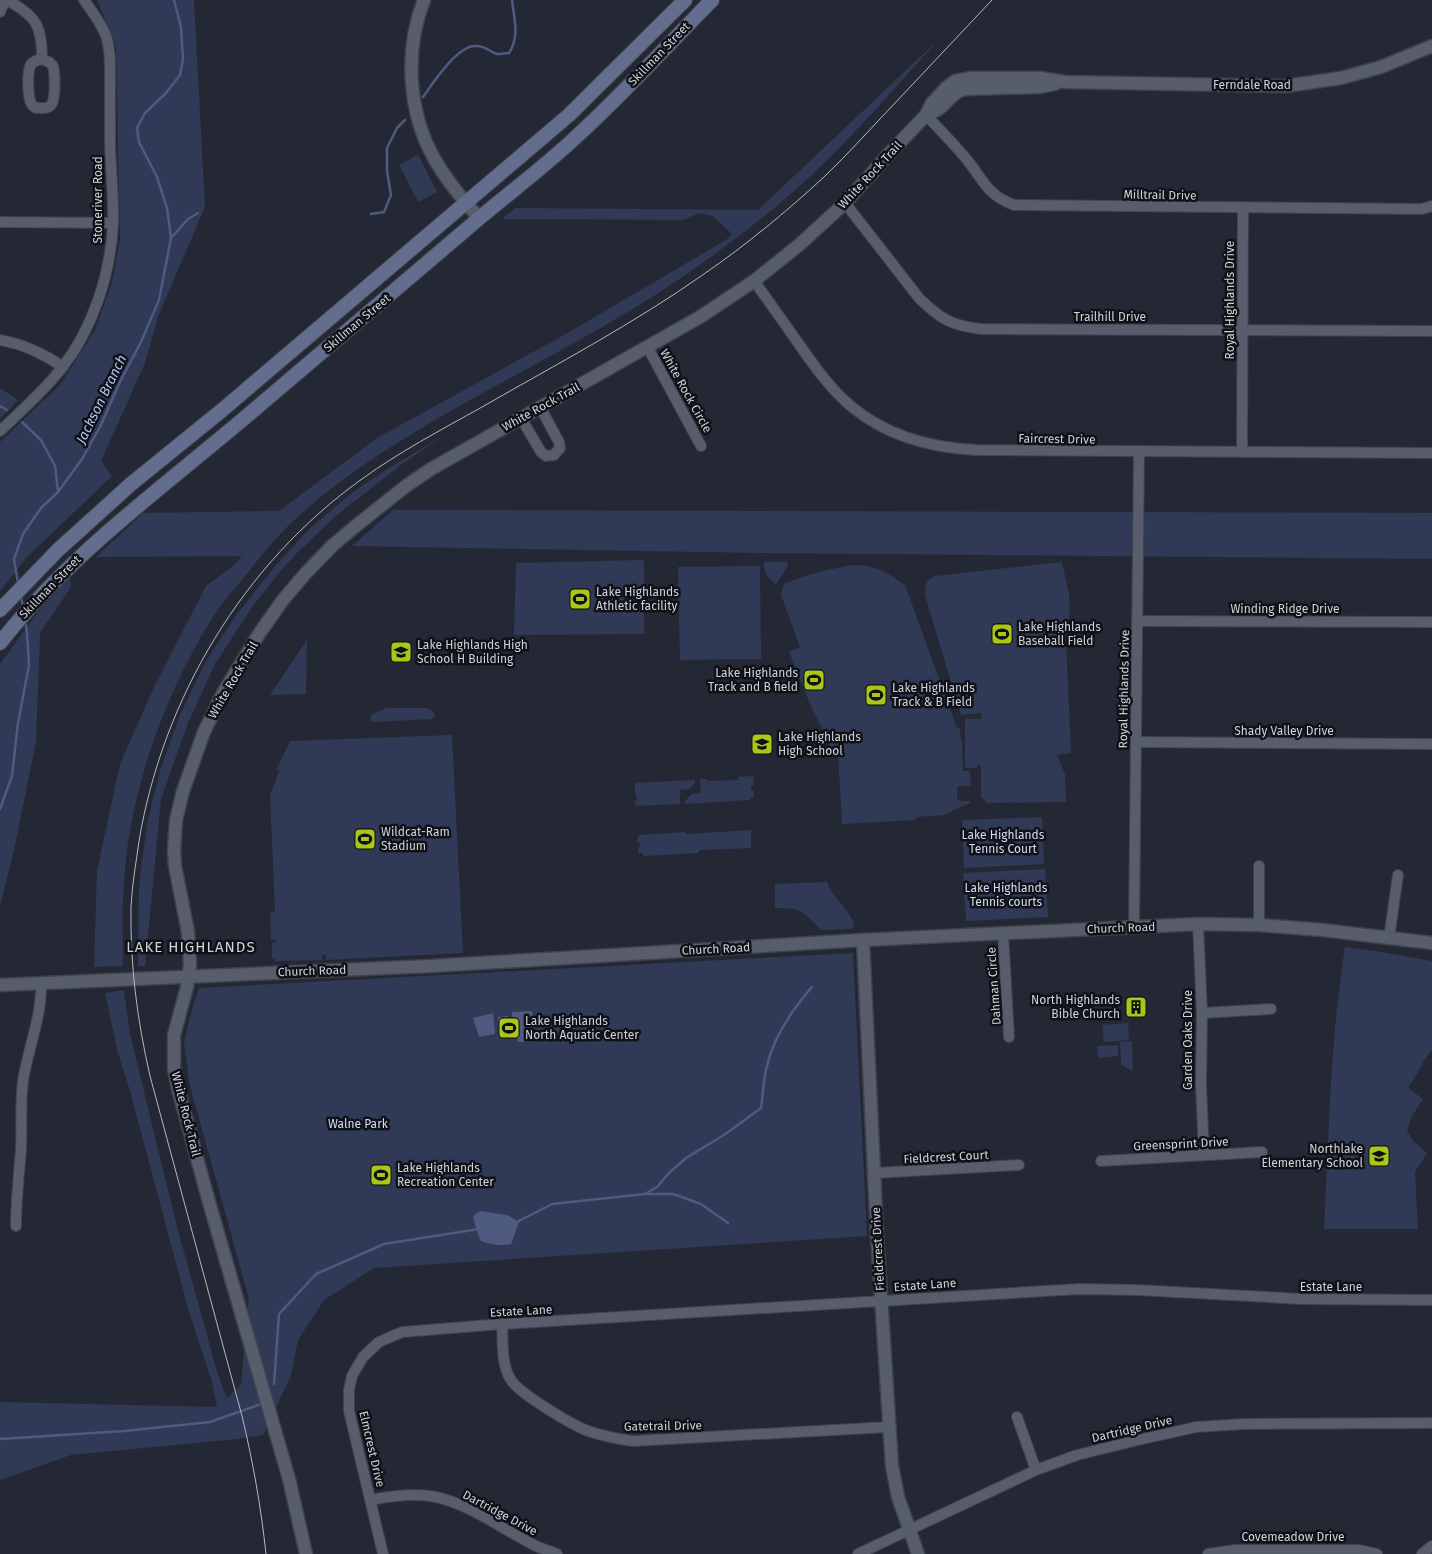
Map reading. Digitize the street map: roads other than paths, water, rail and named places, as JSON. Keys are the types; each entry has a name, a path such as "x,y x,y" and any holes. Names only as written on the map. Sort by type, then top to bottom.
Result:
{"main road":[{"name":"Skillman Street","path":"0,610 28,579 131,484 221,411 569,115 685,0"},
{"name":"Skillman Street","path":"0,643 25,612 61,574 113,526 234,427 578,135 626,89 712,0"},
{"path":"179,444 192,461"}],"street":[{"path":"0,12 6,0 24,10 33,18 41,37 42,59"},
{"name":"Stoneriver Road","path":"0,431 47,386 63,367 90,321 99,300 109,258 113,223 113,186 110,152 109,46 100,25 84,0"},
{"path":"424,0 416,25 412,49 413,97 424,136 434,159 443,174 479,218"},
{"name":"Ferndale Road","path":"973,83 1039,87 1065,82 1286,86 1341,78 1381,67 1432,46"},
{"path":"42,59 53,66 54,100 51,106 47,108 36,108 31,105 29,100 28,72 30,65 42,59"},
{"name":"White Rock Trail","path":"306,1554 284,1460 220,1243 178,1089 173,1057 174,1035 189,976 188,932 175,866 176,820 183,791 204,732 223,693 259,634 282,601 333,545 385,502 431,469 648,348 700,317 754,280 799,245 845,203 926,115 932,102 947,87 955,81 973,83"},
{"name":"Milltrail Drive","path":"926,115 968,160 990,191 1001,200 1014,205 1422,209 1432,206"},
{"name":"Trailhill Drive","path":"845,203 919,298 932,311 947,321 963,327 991,329 1432,331"},
{"name":"Royal Highlands Drive","path":"1242,452 1243,208"},
{"path":"0,222 113,223"},
{"name":"Faircrest Drive","path":"754,280 820,374 836,393 870,420 894,432 922,442 953,449 977,450 1432,453"},
{"path":"0,340 33,350 63,367"},
{"name":"White Rock Circle","path":"648,348 702,446"},
{"path":"521,418 541,452 546,456 554,455 560,448 559,442 540,407"},
{"name":"Royal Highlands Drive","path":"1134,927 1139,452"},
{"name":"Winding Ridge Drive","path":"1137,621 1432,622"},
{"name":"Shady Valley Drive","path":"1136,742 1432,744"},
{"path":"1259,866 1259,925"},
{"path":"1389,938 1398,876"},
{"name":"Church Road","path":"0,985 421,966 863,940 1198,924 1259,925 1323,930 1432,943"},
{"name":"Garden Oaks Drive","path":"1198,924 1202,1013 1201,1085 1204,1155"},
{"name":"Dahman Circle","path":"1003,933 1009,1037"},
{"name":"Fieldcrest Drive","path":"863,940 881,1300 894,1480 918,1554"},
{"path":"16,1226 23,1083 33,1039 41,994 41,983"},
{"path":"1202,1013 1271,1009"},
{"name":"Greensprint Drive","path":"1101,1161 1262,1152"},
{"name":"Fieldcrest Court","path":"874,1173 1019,1165"},
{"name":"Estate Lane","path":"391,1336 409,1331 502,1324 1079,1289 1138,1290 1302,1300 1432,1300"},
{"name":"Gatetrail Drive","path":"502,1324 505,1366 511,1380 522,1392 585,1430 607,1438 632,1441 890,1427"},
{"name":"Elmcrest Drive","path":"383,1554 349,1411 349,1390 352,1376 363,1357 379,1342 391,1336"},
{"path":"1017,1417 1036,1470"},
{"name":"Dartridge Drive","path":"858,1554 1036,1470 1085,1453 1138,1440 1196,1427 1244,1424 1432,1423"},
{"name":"Dartridge Drive","path":"371,1500 394,1496 434,1497 448,1500 477,1513 537,1547 557,1554"},
{"path":"1422,1554 1432,1546"},
{"name":"Covemeadow Drive","path":"1208,1554 1235,1550 1359,1550 1377,1554"}],"waterway":[{"name":"Jackson Branch","path":"18,583 14,559 23,534 41,508 58,492 82,459 100,427 159,300 171,238 167,208 157,177 139,142 137,128 145,113 166,93 180,75 183,59 181,27 174,0"},
{"path":"423,97 453,58 468,48 479,46 497,54 509,53 515,34 512,0"},
{"path":"371,214 384,212 391,195 387,171 387,148 397,128 405,120"},
{"path":"171,238 188,219 198,213"},
{"path":"0,406 7,410"},
{"path":"22,422 41,440 55,466 58,491"},
{"name":"Jackson Branch","path":"21,596 23,608"},
{"name":"Jackson Branch","path":"0,809 12,776 18,723 29,665 25,620"},
{"path":"517,1222 552,1204 645,1194 657,1187 686,1158 724,1135 761,1108 765,1075 773,1047 790,1015 812,987"},
{"path":"647,1194 673,1194 701,1204 728,1223"},
{"path":"274,1384 279,1314 316,1274 384,1244 479,1229"},
{"path":"0,1439 124,1431 210,1422 264,1403"}],"tram line":[{"path":"266,1554 259,1502 246,1433 150,1076 141,1034 133,971 131,907 139,841 151,788 167,736 189,686 215,638 245,593 280,551 319,513 362,479 391,460 622,327 735,252 810,190 833,168 992,0"}],"place":[{"name":"Lake Highlands Athletic facility","path":"580,599"},
{"name":"Lake Highlands Baseball Field","path":"1002,634"},
{"name":"Lake Highlands High School H Building","path":"401,652"},
{"name":"Lake Highlands Track and B field","path":"814,680"},
{"name":"Lake Highlands Track & B Field","path":"876,695"},
{"name":"Lake Highlands High School","path":"762,744"},
{"name":"Wildcat-Ram Stadium","path":"365,839"},
{"name":"North Highlands Bible Church","path":"1136,1007"},
{"name":"Lake Highlands North Aquatic Center","path":"509,1028"},
{"name":"Northlake Elementary School","path":"1379,1156"},
{"name":"Lake Highlands Recreation Center","path":"381,1175"}],"district":[{"name":"LAKE HIGHLANDS","path":"191,947"}],"park label":[{"name":"Lake Highlands Tennis Court","path":"1003,842"},
{"name":"Lake Highlands Tennis courts","path":"1006,895"},
{"name":"Walne Park","path":"358,1124"}]}
